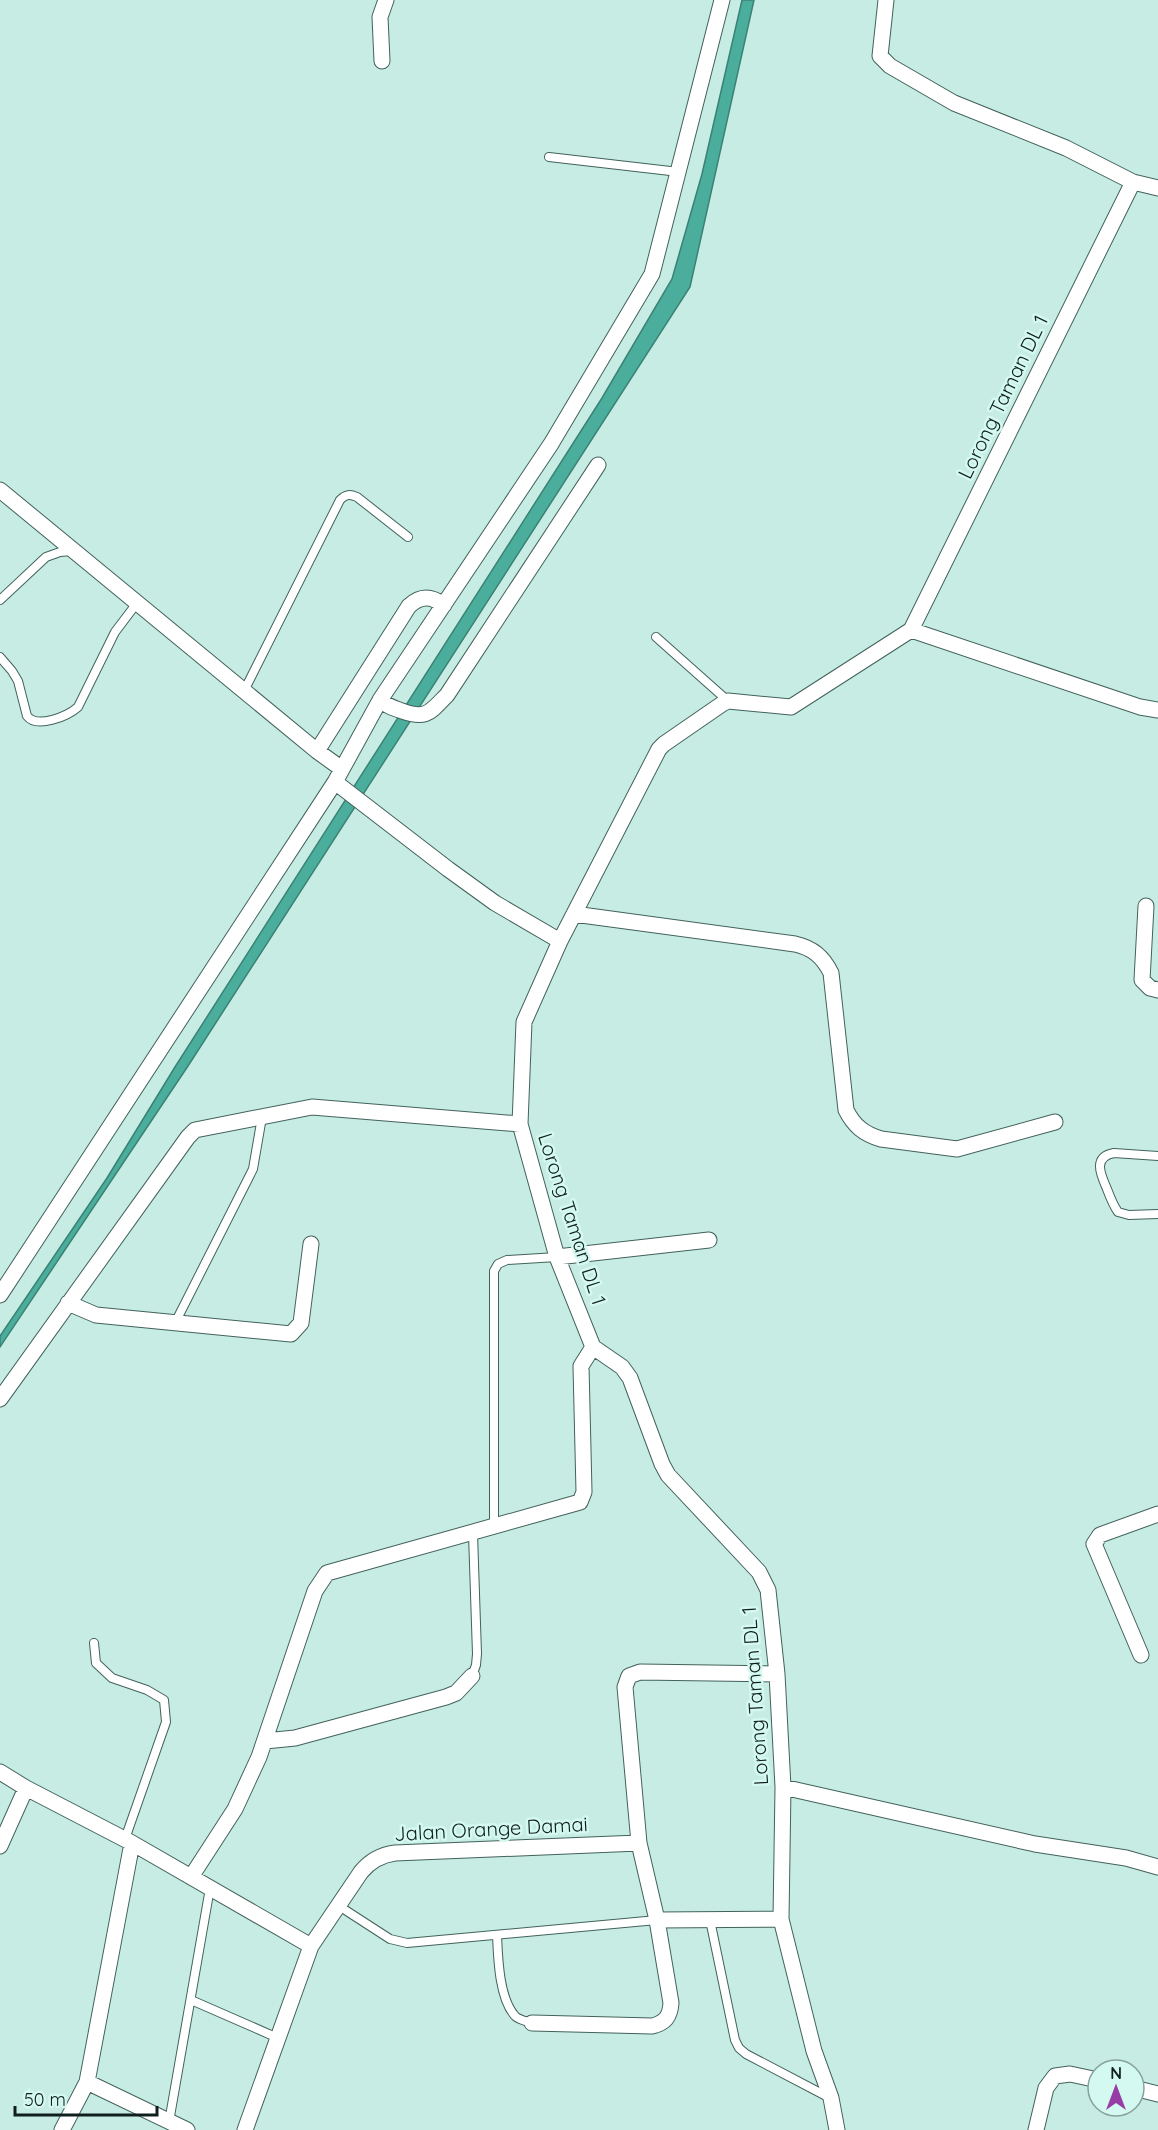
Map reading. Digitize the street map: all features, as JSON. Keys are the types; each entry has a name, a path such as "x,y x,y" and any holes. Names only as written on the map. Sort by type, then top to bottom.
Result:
{"street":[{"path":"382,61 380,17 386,0"},
{"path":"0,1294 341,780 398,675 551,444 651,276 722,0"},
{"path":"886,0 880,56 890,66 954,103 1066,148 1133,182 1158,188"},
{"name":"Lorong Taman DL 1","path":"911,630 1133,182"},
{"path":"384,703 416,716 424,715 447,695 598,465"},
{"path":"0,490 317,751 341,780 374,812 495,903 560,941"},
{"path":"317,751 374,659 415,600 422,597 430,598 444,605"},
{"path":"728,701 791,707 911,630 1140,707 1158,710"},
{"path":"374,659 398,675"},
{"name":"Lorong Taman DL 1","path":"728,701 662,746 560,941 525,1018 520,1124 557,1257 593,1347 617,1363 630,1378 668,1475 759,1572 766,1583 777,1674 783,1787 781,1919 814,2051 831,2098 837,2130"},
{"path":"1146,906 1142,975 1145,985 1154,989"},
{"path":"574,914 795,944 817,953 831,973 846,1110 851,1121 869,1136 881,1140 957,1149 1055,1122"},
{"path":"0,1399 191,1133 200,1129 314,1107 520,1124"},
{"path":"557,1257 709,1240"},
{"path":"68,1303 96,1315 291,1334 301,1323 311,1244"},
{"path":"191,1877 235,1809 259,1757 315,1591 327,1573 575,1505 583,1498 581,1366 593,1347"},
{"path":"1141,1655 1094,1544 1100,1534 1158,1514"},
{"path":"532,2023 652,2026 660,2025 667,2020 671,2012 657,1920 639,1843 625,1687 629,1676 640,1672 777,1674"},
{"path":"265,1741 295,1738 446,1697 465,1686 472,1676"},
{"path":"0,1772 26,1788 129,1841 311,1946"},
{"path":"783,1787 1035,1844 1126,1858 1158,1867"},
{"path":"0,1846 26,1788"},
{"path":"62,2130 87,2082 129,1841"},
{"name":"Jalan Orange Damai","path":"245,2130 311,1946 366,1866 387,1854 639,1843"},
{"path":"657,1920 781,1919"},
{"path":"1036,2130 1046,2088 1055,2076 1070,2074 1086,2077"},
{"path":"87,2082 187,2130"}],"lane":[{"path":"549,157 679,172"},
{"path":"244,691 340,500 345,495 357,496 408,537"},
{"path":"0,600 46,557 74,550"},
{"path":"0,657 18,681 30,721 36,722 71,714 78,707 115,632 137,603"},
{"path":"656,637 728,701"},
{"path":"175,1323 253,1169 262,1117"},
{"path":"1158,1156 1107,1155 1101,1159 1099,1166 1118,1212 1129,1215 1158,1214"},
{"path":"494,1528 494,1271 498,1264 507,1260 557,1257"},
{"path":"472,1676 477,1654 473,1534"},
{"path":"94,1643 96,1664 112,1678 147,1690 164,1700 166,1722 129,1841"},
{"path":"169,2122 210,1888"},
{"path":"339,1906 385,1936 401,1942 657,1920"},
{"path":"710,1920 735,2040 739,2049 831,2098"},
{"path":"497,1935 499,1967 509,2006 516,2018 532,2023"},
{"path":"191,2000 278,2038"}],"shaded area":[{"path":"742,0 754,0 690,287 188,1066 0,1347 0,1336 107,1178 175,1067 602,398 672,279 702,174"}]}
